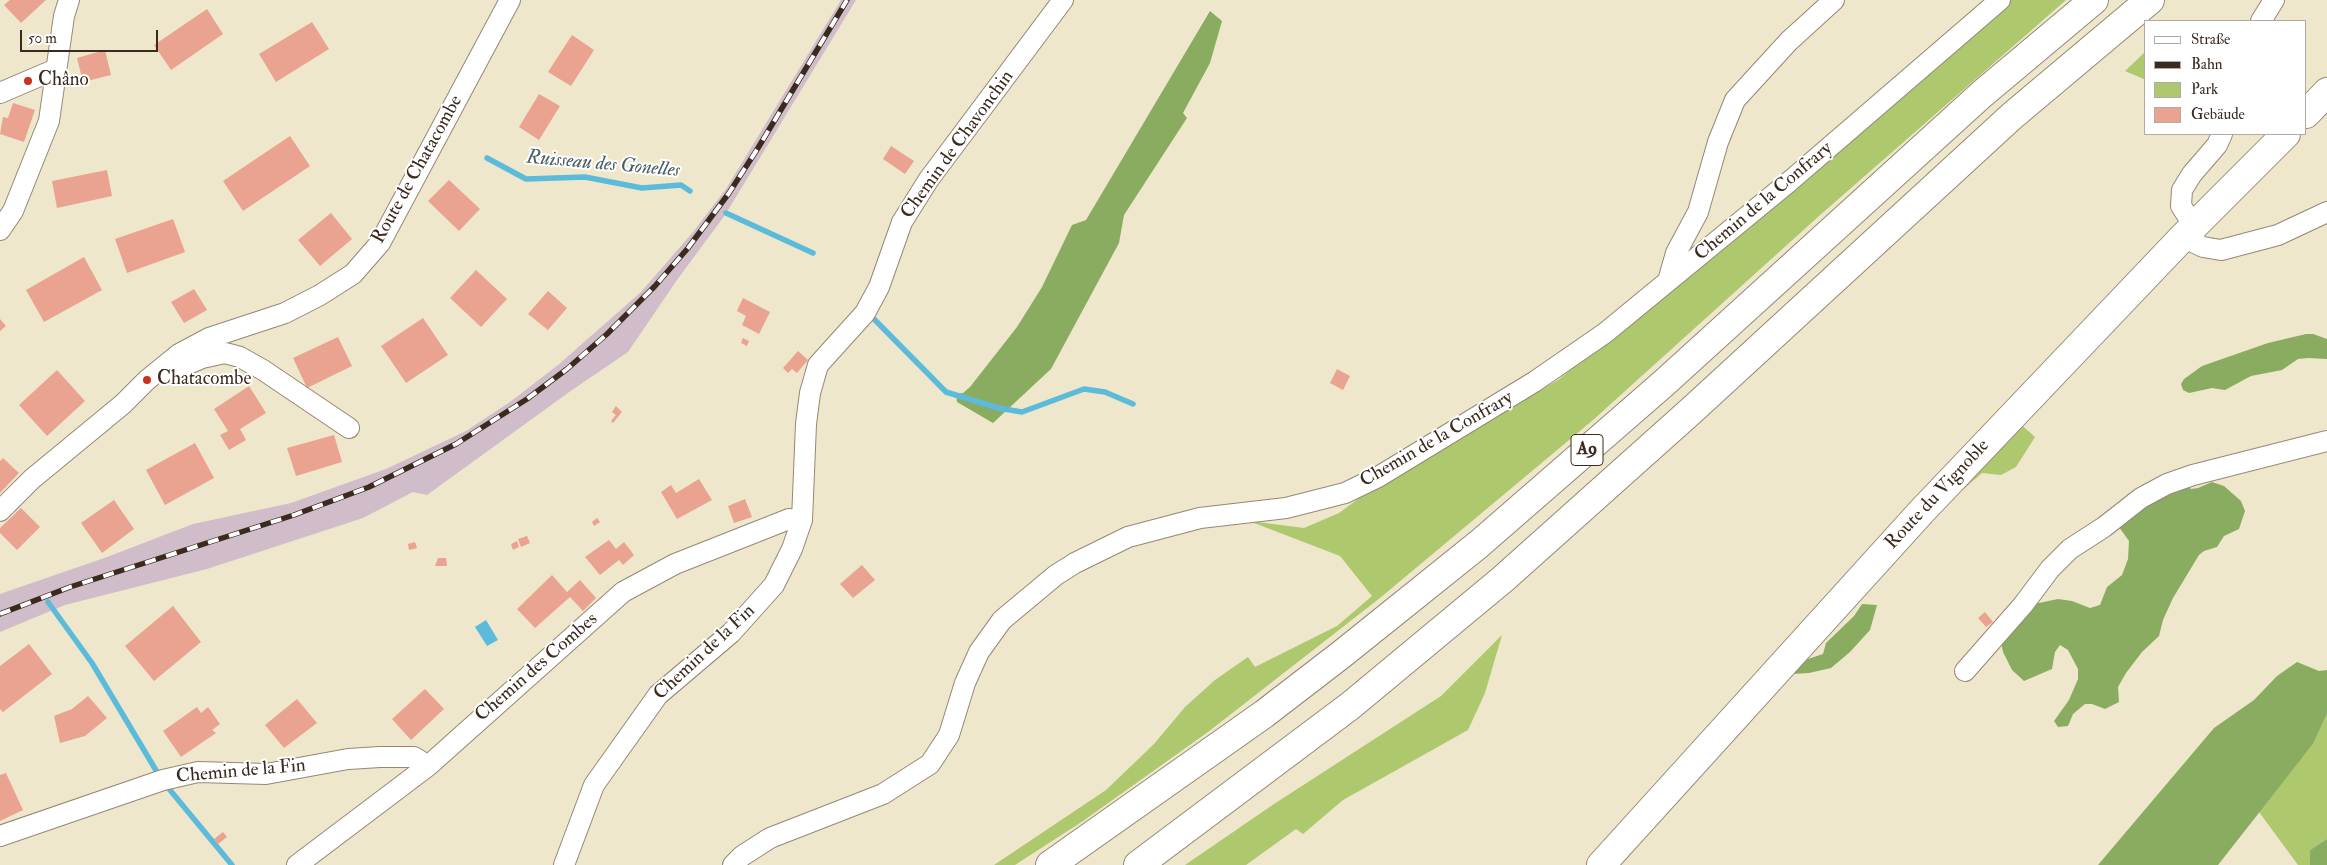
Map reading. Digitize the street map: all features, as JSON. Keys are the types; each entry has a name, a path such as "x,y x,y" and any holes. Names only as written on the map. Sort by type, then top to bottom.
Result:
{"main road":[{"name":"A9","path":"1050,865 1264,714 1479,544 1664,383 1974,101 2094,0"},
{"name":"A9","path":"1138,865 1350,706 1503,579 1692,410 2012,116 2150,0"},
{"path":"2307,113 2327,92"},
{"name":"Route du Vignoble","path":"1601,865 1922,511 2189,232 2285,135"}],"street":[{"path":"0,230 13,211 49,121 56,69 69,0"},
{"name":"Route de Chatacombe","path":"0,511 32,479 123,404 147,380 179,354 209,338 285,312 320,295 353,274 380,244 510,0"},
{"name":"Chemin de Chavonchin","path":"802,520 806,424 810,394 818,366 865,313 878,286 902,222 929,179 1063,0"},
{"path":"1668,281 1676,253 1698,212 1718,142 1735,100 1789,41 1834,0"},
{"name":"Chemin de la Confrary","path":"733,865 742,856 770,838 883,794 930,764 949,736 965,684 979,652 1002,620 1056,574 1128,537 1200,518 1286,508 1345,492 1378,477 1534,382 1605,333 1790,181 2000,0"},
{"path":"2262,20 2274,0"},
{"path":"0,93 56,69"},
{"path":"2222,135 2217,145 2192,174 2182,190 2182,206 2189,232 2204,247 2221,250 2278,235 2301,226 2327,212"},
{"path":"147,380 202,358 225,353 240,357 263,370 349,428"},
{"path":"1965,671 2023,605 2050,569 2070,549 2104,527 2141,498 2167,484 2192,475 2327,441"},
{"name":"Chemin des Combes","path":"297,865 428,766 623,592 675,564 789,519 802,520"},
{"name":"Chemin de la Fin","path":"564,865 594,785 604,770 658,695 731,633 774,585 792,549 802,520"},
{"name":"Chemin de la Fin","path":"0,836 163,780 198,772 266,774 348,759 380,757 414,757 428,766"}],"shaded area":[{"path":"841,0 856,0 725,215 677,280 628,352 427,495 413,492 363,518 207,569 65,605 0,632 0,594 107,557 193,524 291,503 386,469 466,431 510,402 558,365 641,292 693,232 726,189"}],"green space":[{"path":"2010,0 2066,0 1819,216 1593,420 1380,598 1208,732 1083,821 1015,865 994,865 1106,790 1154,744 1185,707 1215,680 1248,657 1255,667 1337,626 1372,596 1340,556 1249,521 1304,528 1339,513 1373,488 1558,380 1655,302"},
{"path":"1210,11 1222,21 1210,63 1183,113 1187,118 1124,215 1119,243 1051,369 993,423 957,402 956,394 963,393 970,387 1017,327 1042,287 1072,225 1086,220"},
{"path":"2144,53 2144,79 2125,71"},
{"path":"2313,334 2327,339 2327,359 2298,359 2282,370 2251,376 2225,390 2212,388 2189,393 2183,390 2181,384 2184,379 2202,366 2268,343"},
{"path":"2018,422 2035,437 2016,467 2001,475 1982,473 1943,507"},
{"path":"2212,482 2224,486 2241,501 2245,511 2239,529 2224,536 2217,547 2204,551 2199,555 2173,598 2163,620 2159,636 2142,652 2118,687 2119,702 2105,709 2092,704 2085,704 2073,714 2068,726 2058,727 2054,721 2069,700 2078,679 2078,669 2068,650 2060,645 2055,652 2052,669 2024,681 2012,670 2003,652 2001,642 2034,604 2058,599 2072,601 2090,608 2100,605 2107,587 2122,575 2128,559 2129,541 2119,527 2123,512 2188,486 2191,489 2198,488"},
{"path":"1862,604 1877,605 1870,630 1850,652 1831,668 1809,673 1792,674 1802,661 1823,654 1826,643 1854,616"},
{"path":"1502,635 1485,693 1468,730 1343,800 1303,834 1296,829 1246,865 1185,865 1274,804 1441,696"},
{"path":"2297,662 2319,671 2327,670 2327,714 2313,744 2218,865 2098,865 2214,728 2254,700 2277,676"},
{"path":"2327,714 2327,839 2310,850 2310,865 2298,865 2259,812 2313,744"},
{"path":"2327,839 2327,865 2310,865 2310,850"}],"water":[{"path":"486,620 498,640 487,646 475,627"}],"building":[{"path":"10,0 46,0 21,23 4,5"},
{"path":"207,9 223,34 171,70 154,45"},
{"path":"312,22 329,49 276,82 259,54"},
{"path":"572,35 594,50 571,86 548,72"},
{"path":"105,50 111,75 83,82 77,58"},
{"path":"539,94 560,106 539,140 519,127"},
{"path":"13,103 35,110 24,142 0,134 3,117 8,118"},
{"path":"290,136 310,166 243,211 223,181"},
{"path":"891,146 914,161 905,174 883,159"},
{"path":"107,170 112,196 57,208 52,181"},
{"path":"449,180 480,209 459,231 428,201"},
{"path":"331,213 352,239 320,266 298,240"},
{"path":"173,219 185,252 127,273 115,239"},
{"path":"84,257 102,290 44,322 26,290"},
{"path":"476,270 507,299 481,327 450,298"},
{"path":"194,289 207,310 184,323 171,302"},
{"path":"548,291 567,308 548,330 528,314"},
{"path":"743,298 770,312 759,334 742,325 746,316 737,311"},
{"path":"423,318 448,355 406,383 381,346"},
{"path":"0,319 6,326 0,331"},
{"path":"338,337 352,366 307,388 293,358"},
{"path":"743,338 749,341 747,346 741,343"},
{"path":"798,351 808,360 797,373 792,369 788,373 783,368"},
{"path":"1337,369 1350,376 1343,390 1330,383"},
{"path":"57,370 85,401 47,436 19,405"},
{"path":"249,386 266,413 240,429 246,440 229,450 220,435 228,431 214,409"},
{"path":"616,406 622,412 613,423 611,421 616,415 612,412"},
{"path":"334,435 342,462 296,476 287,448"},
{"path":"195,443 214,478 165,505 146,470"},
{"path":"3,458 19,473 0,493 0,461"},
{"path":"699,479 712,500 677,519 661,492 671,485 676,493"},
{"path":"745,499 752,517 734,523 728,506"},
{"path":"114,500 134,529 102,553 81,523"},
{"path":"21,508 40,527 17,550 0,533 0,528"},
{"path":"597,518 600,522 594,526 592,522"},
{"path":"527,536 530,543 521,547 518,539"},
{"path":"609,540 616,549 624,542 634,555 623,565 619,560 600,575 585,557"},
{"path":"517,541 519,547 513,550 511,544"},
{"path":"415,542 417,548 409,550 408,544"},
{"path":"438,558 446,558 447,566 435,566"},
{"path":"862,565 875,580 853,598 840,584"},
{"path":"552,575 567,592 580,580 596,598 583,611 570,597 535,628 517,609"},
{"path":"173,606 201,642 154,681 125,646"},
{"path":"1985,612 1993,622 1986,627 1978,618"},
{"path":"29,644 52,674 3,712 0,709 0,666"},
{"path":"425,689 444,709 411,740 392,719"},
{"path":"88,696 107,718 85,736 60,743 54,716 72,709"},
{"path":"297,699 317,723 284,748 265,725"},
{"path":"197,707 201,713 208,707 220,724 212,730 216,733 181,757 163,731"},
{"path":"6,773 23,810 0,821 0,775"},
{"path":"223,832 227,837 218,844 214,839"}],"waterway":[{"name":"Ruisseau des Gonelles","path":"487,158 526,179 585,177 642,188 681,185 690,191"},
{"name":"Ruisseau des Gonelles","path":"726,213 813,253"},
{"name":"Ruisseau des Gonelles","path":"874,319 946,392 998,408 1022,412 1084,389 1105,392 1133,404"},
{"path":"48,602 92,663 160,777"},
{"path":"165,784 232,865"}],"railway":[{"path":"0,614 70,587 294,515 369,487 456,444 527,399 567,369 607,334 655,286 688,248 729,193 758,148 847,0"}],"place":[{"name":"Châno","path":"28,81"},
{"name":"Chatacombe","path":"147,380"}]}
